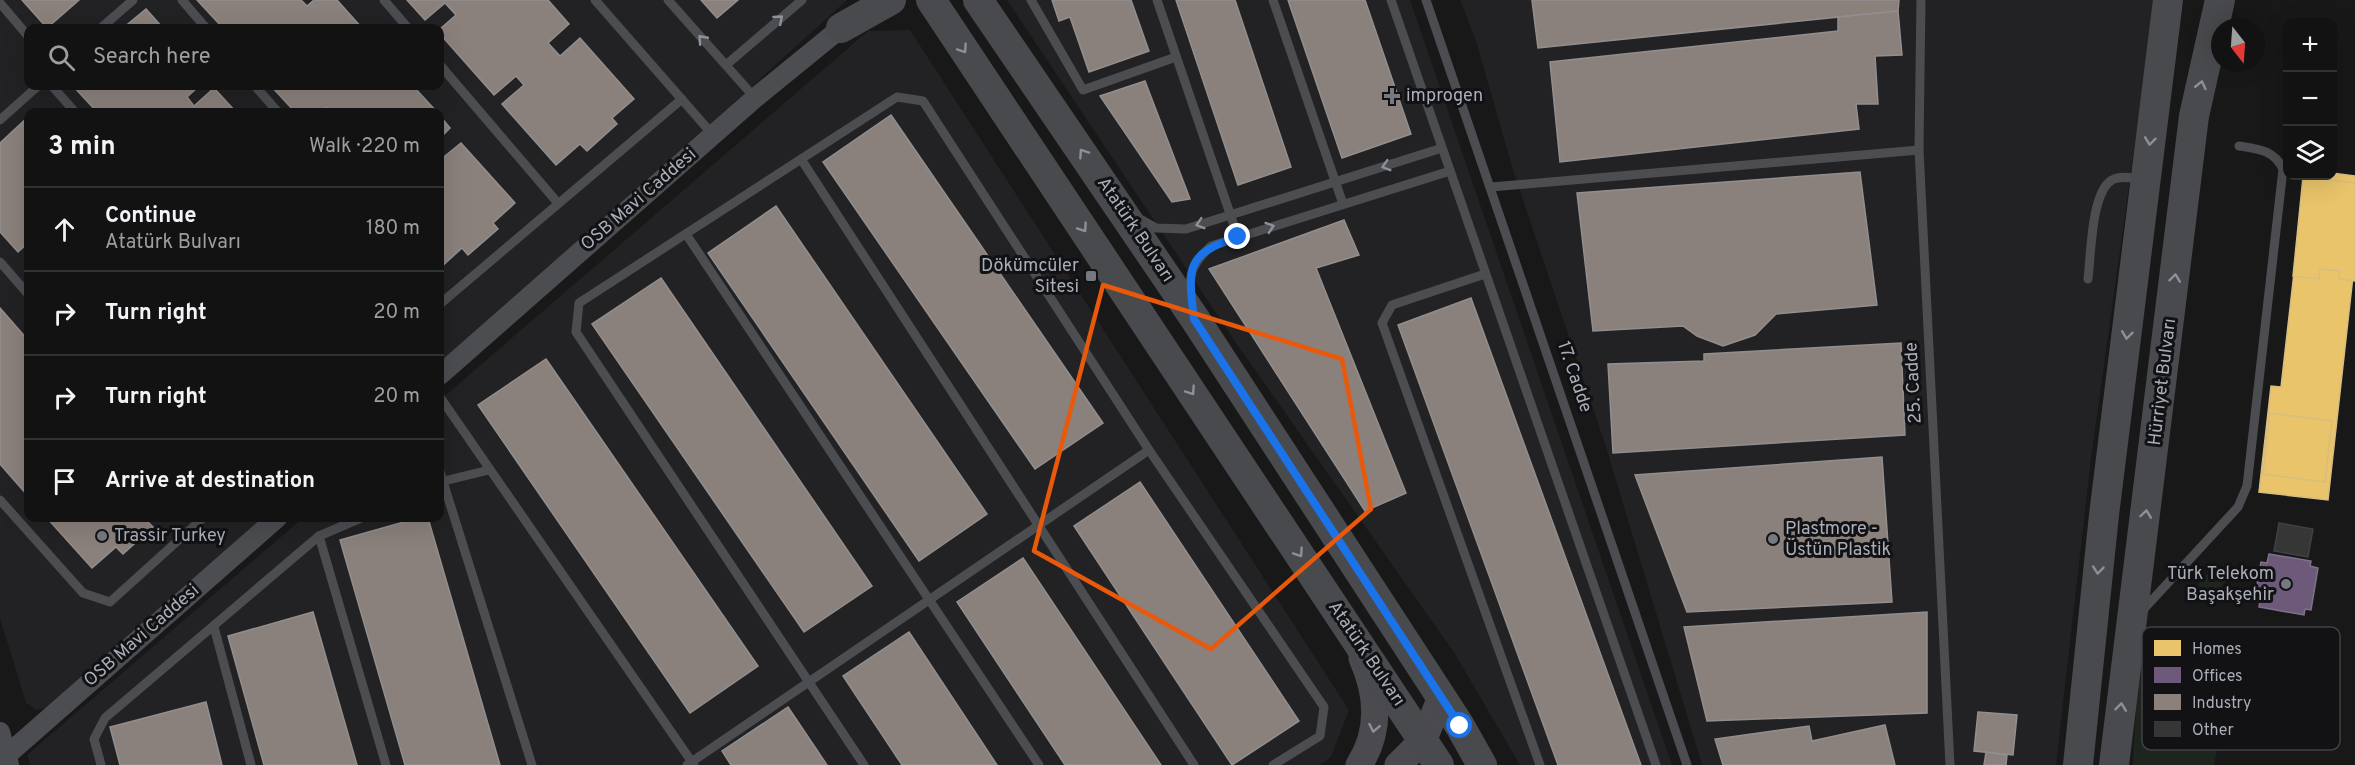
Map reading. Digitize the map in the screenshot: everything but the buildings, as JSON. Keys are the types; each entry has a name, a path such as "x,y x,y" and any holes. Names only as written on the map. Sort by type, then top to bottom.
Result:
{"main road":[{"path":"841,28 864,0"},
{"path":"841,28 891,0"},
{"name":"Atatürk Bulvarı","path":"978,0 1194,319 1441,697 1482,765"},
{"path":"2078,765 2104,515 2168,0"},
{"name":"Hürriyet Bulvarı","path":"2114,765 2194,116 2220,0"},
{"name":"Atatürk Bulvarı","path":"928,2 1424,739 1439,765"}],"street":[{"name":"OSB Mavi Caddesi","path":"444,371 754,98 841,28"},
{"name":"OSB Mavi Caddesi","path":"8,760 273,522"},
{"path":"1352,632 1369,674 1376,716 1371,739 1359,765"},
{"path":"1398,765 1424,739 1441,697"},
{"path":"0,732 8,760"}],"lane":[{"path":"105,24 132,0"},
{"path":"182,0 203,24"},
{"path":"384,0 405,24"},
{"path":"595,0 713,135"},
{"path":"668,0 754,98"},
{"path":"726,65 802,0"},
{"path":"1031,0 1083,90 1176,57"},
{"path":"1157,0 1238,237"},
{"path":"1273,0 1343,204"},
{"path":"1391,0 1656,765"},
{"name":"17. Cadde","path":"1426,0 1687,765"},
{"name":"25. Cadde","path":"1921,0 1918,150 1950,765"},
{"path":"0,3 24,31"},
{"path":"444,70 557,202"},
{"path":"0,120 34,90"},
{"path":"56,90 71,108"},
{"path":"259,90 274,108"},
{"path":"864,765 576,332 579,303 897,97 923,101 1149,450 1324,707 1320,736 1274,765"},
{"path":"444,301 557,202 682,99"},
{"path":"2132,622 2238,507 2247,486 2283,169 2273,154 2265,150 2239,146"},
{"path":"1119,206 1156,228 1186,229 1442,148"},
{"path":"1491,188 1918,150"},
{"path":"801,159 1194,765"},
{"path":"1194,319 1190,282 1196,261 1211,246 1450,171"},
{"path":"2088,279 2098,202 2105,186 2119,177 2146,179"},
{"path":"686,234 1039,765"},
{"path":"0,262 24,289"},
{"path":"1485,274 1392,305 1382,323 1540,765"},
{"path":"444,403 691,764 1149,450"},
{"path":"444,478 489,470"},
{"path":"444,487 532,765"},
{"path":"0,500 83,593 111,602 199,522"},
{"path":"101,765 94,739 105,718 319,536 352,522"},
{"path":"319,536 386,765"},
{"path":"214,627 251,765"}],"highlighted area":[{"path":"1103,285 1342,359 1371,509 1211,649 1034,551"}],"shaded area":[{"path":"0,0 847,0 444,366 444,108 24,108 24,522 266,522 51,707 37,710 26,703 0,618"},
{"path":"1007,0 1410,0 1672,765 1520,765 1455,654 1234,340"},
{"path":"1460,0 2155,0 2091,458 2056,765 1702,765 1606,447 1513,170 1476,41"},
{"path":"910,30 1349,710 1331,757 1319,765 30,765 27,755 298,522 444,522 444,397 868,31"},
{"path":"2217,564 2230,576 2212,597 2198,585"},
{"path":"2142,668 2142,750 2217,750 2214,765 2133,765"}],"place":[{"name":"improgen","path":"1392,96"},
{"name":"Dökümcüler Sitesi","path":"1091,276"},
{"name":"Trassir Turkey","path":"102,536"},
{"name":"Plastmore - Üstün Plastik","path":"1773,539"},
{"name":"Türk Telekom Başakşehir","path":"2286,584"}],"route":[{"path":"1238,237 1211,246 1196,261 1190,282 1194,319 1460,726"}]}
